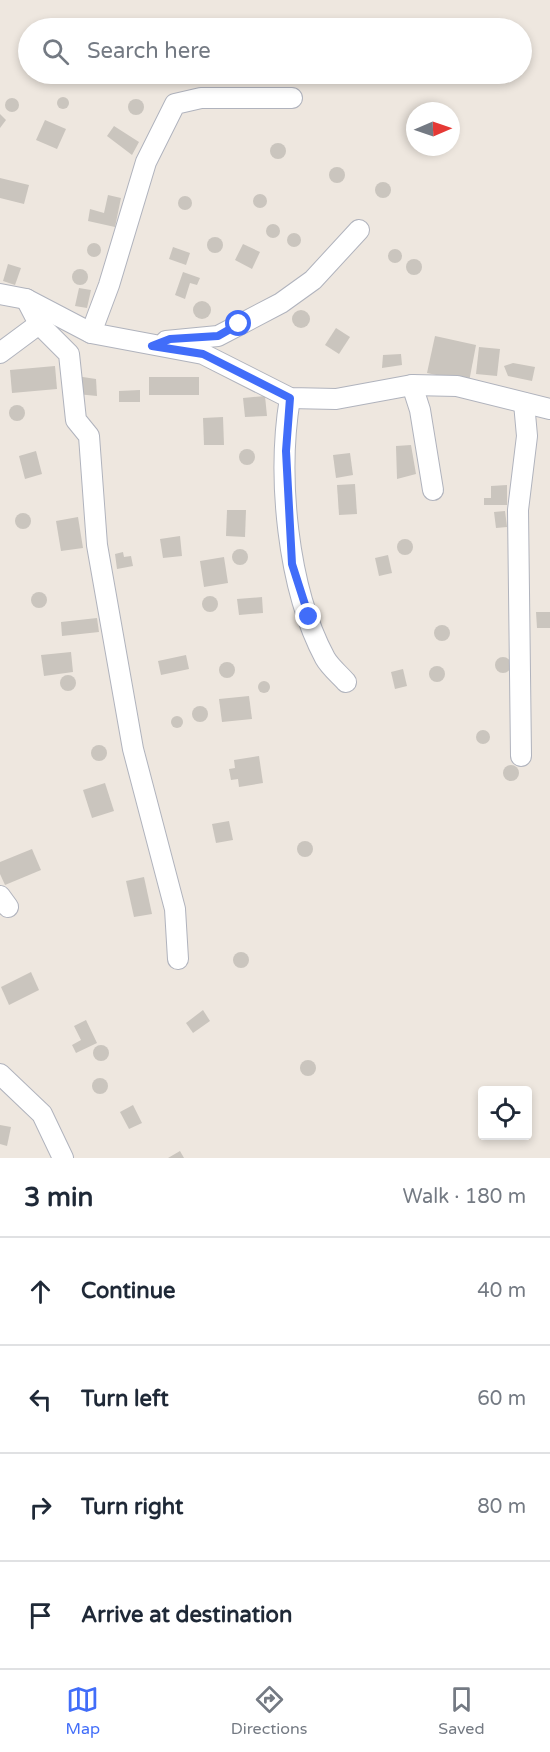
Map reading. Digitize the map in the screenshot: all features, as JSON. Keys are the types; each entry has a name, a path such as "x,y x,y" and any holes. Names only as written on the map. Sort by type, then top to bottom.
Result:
{"street":[{"path":"91,333 109,285 146,162 176,104 201,98 292,98"},
{"path":"152,346 170,339 218,336 281,303 313,280 359,230"},
{"path":"0,294 26,299 91,333 203,354 290,398 336,399 412,385 457,387 550,409"},
{"path":"26,299 39,324 69,354 76,420 89,436 98,545 105,588 133,749 175,909 178,959"},
{"path":"0,353 39,324"},
{"path":"412,385 420,410 433,490"},
{"path":"290,398 286,451 292,564 326,660 346,682"},
{"path":"521,756 518,510 527,436 524,403"},
{"path":"0,1074 42,1114 63,1158"}],"building":[{"path":"65,97 69,103 65,109 61,109 57,101"},
{"path":"12,98 17,100 19,105 17,110 12,112 7,110 5,105 7,100"},
{"path":"133,99 139,99 144,107 142,113 133,115 128,110 128,104"},
{"path":"0,114 6,120 0,128"},
{"path":"45,120 66,129 57,149 36,140"},
{"path":"114,126 139,142 132,155 107,136"},
{"path":"275,143 281,143 286,151 284,157 275,159 270,154 270,148"},
{"path":"334,167 340,167 345,175 343,181 334,183 329,178 329,172"},
{"path":"0,178 29,185 24,204 0,198"},
{"path":"380,182 386,182 391,190 389,196 380,198 375,193 375,187"},
{"path":"257,194 263,194 267,201 263,208 257,208 253,204 253,198"},
{"path":"108,195 121,198 115,227 88,221 90,209 104,213"},
{"path":"182,196 188,196 192,203 188,210 182,210 178,206 178,200"},
{"path":"273,224 278,226 280,231 278,236 273,238 268,236 266,231 268,226"},
{"path":"291,233 297,233 301,240 297,247 291,247 287,243 287,237"},
{"path":"215,237 223,245 215,253 207,245"},
{"path":"91,243 97,243 101,250 97,257 91,257 87,253 87,247"},
{"path":"243,244 260,252 252,269 235,260"},
{"path":"173,247 190,253 186,265 169,259"},
{"path":"392,249 398,249 402,256 398,263 392,263 388,259 388,253"},
{"path":"414,259 422,267 414,275 406,267"},
{"path":"8,264 21,268 15,285 3,281"},
{"path":"77,269 83,269 88,277 86,283 77,285 72,280 72,274"},
{"path":"183,272 200,278 197,285 190,283 185,299 175,295"},
{"path":"79,288 91,290 87,308 75,306"},
{"path":"202,301 208,304 211,310 208,316 202,319 196,316 193,310 196,304"},
{"path":"301,310 307,313 310,319 307,325 301,328 295,325 292,319 295,313"},
{"path":"336,328 350,337 339,354 325,345"},
{"path":"435,336 476,345 469,382 427,373"},
{"path":"479,347 500,349 497,376 476,374"},
{"path":"401,354 402,365 382,368 383,355"},
{"path":"513,363 535,367 532,381 508,376 504,366"},
{"path":"55,366 57,389 12,393 10,370"},
{"path":"76,376 96,379 97,396 77,394"},
{"path":"149,377 199,377 199,395 149,395"},
{"path":"140,390 140,402 119,402 119,391"},
{"path":"265,396 267,416 245,417 243,398"},
{"path":"17,405 25,413 17,421 9,413"},
{"path":"223,417 224,445 204,445 203,418"},
{"path":"411,445 416,474 397,479 396,446"},
{"path":"247,449 255,457 247,465 239,457"},
{"path":"36,451 42,474 25,479 19,456"},
{"path":"350,453 353,475 336,478 333,455"},
{"path":"355,484 357,514 339,515 337,485"},
{"path":"507,485 507,505 484,505 484,498 491,498 491,486"},
{"path":"227,510 246,510 245,537 226,536"},
{"path":"505,511 507,527 496,528 494,512"},
{"path":"23,513 31,521 23,529 15,521"},
{"path":"78,517 83,548 61,551 56,521"},
{"path":"180,536 182,556 163,558 160,539"},
{"path":"405,539 413,547 405,555 397,547"},
{"path":"240,549 248,557 240,565 232,557"},
{"path":"123,552 124,557 131,556 133,566 117,569 115,554"},
{"path":"388,555 392,573 379,576 375,558"},
{"path":"224,557 228,583 204,587 200,561"},
{"path":"39,592 47,600 39,608 31,600"},
{"path":"210,596 218,604 210,612 202,604"},
{"path":"262,597 263,613 239,615 237,599"},
{"path":"536,612 550,612 550,628 537,628"},
{"path":"97,618 99,632 62,636 61,622"},
{"path":"442,625 450,633 442,641 434,633"},
{"path":"71,652 73,672 44,676 41,655"},
{"path":"186,655 189,669 161,675 158,661"},
{"path":"503,657 511,665 503,673 495,665"},
{"path":"227,662 235,670 227,678 219,670"},
{"path":"437,666 445,674 437,682 429,674"},
{"path":"403,669 407,686 395,689 391,672"},
{"path":"68,675 76,683 68,691 60,683"},
{"path":"266,681 270,687 266,693 262,693 258,685"},
{"path":"249,696 252,719 222,722 219,699"},
{"path":"200,706 208,714 200,722 192,714"},
{"path":"179,716 182,717 182,727 175,728 172,727 171,720 172,717"},
{"path":"483,730 488,732 490,737 488,742 483,744 478,742 476,737 478,732"},
{"path":"99,745 107,753 99,761 91,753"},
{"path":"259,756 263,783 239,787 238,779 231,780 229,769 235,768 234,760"},
{"path":"511,765 519,773 511,781 503,773"},
{"path":"105,783 114,811 92,818 83,790"},
{"path":"229,821 233,840 216,843 212,824"},
{"path":"305,841 313,849 305,857 297,849"},
{"path":"32,849 41,870 5,885 0,874 0,862"},
{"path":"144,877 152,914 134,917 126,881"},
{"path":"241,952 249,960 241,968 233,960"},
{"path":"31,972 39,990 9,1005 1,987"},
{"path":"203,1010 210,1021 193,1033 186,1023"},
{"path":"86,1020 97,1043 76,1053 72,1045 81,1040 74,1026"},
{"path":"101,1045 109,1053 101,1061 93,1053"},
{"path":"308,1060 316,1068 308,1076 300,1068"},
{"path":"100,1078 108,1086 100,1094 92,1086"},
{"path":"133,1105 142,1123 129,1129 120,1112"},
{"path":"0,1125 11,1127 7,1146 0,1144"},
{"path":"180,1151 184,1158 168,1158"}],"route":[{"path":"239,324 218,336 170,339 152,346 203,354 290,398 286,422 286,500 292,564 309,617"}]}
